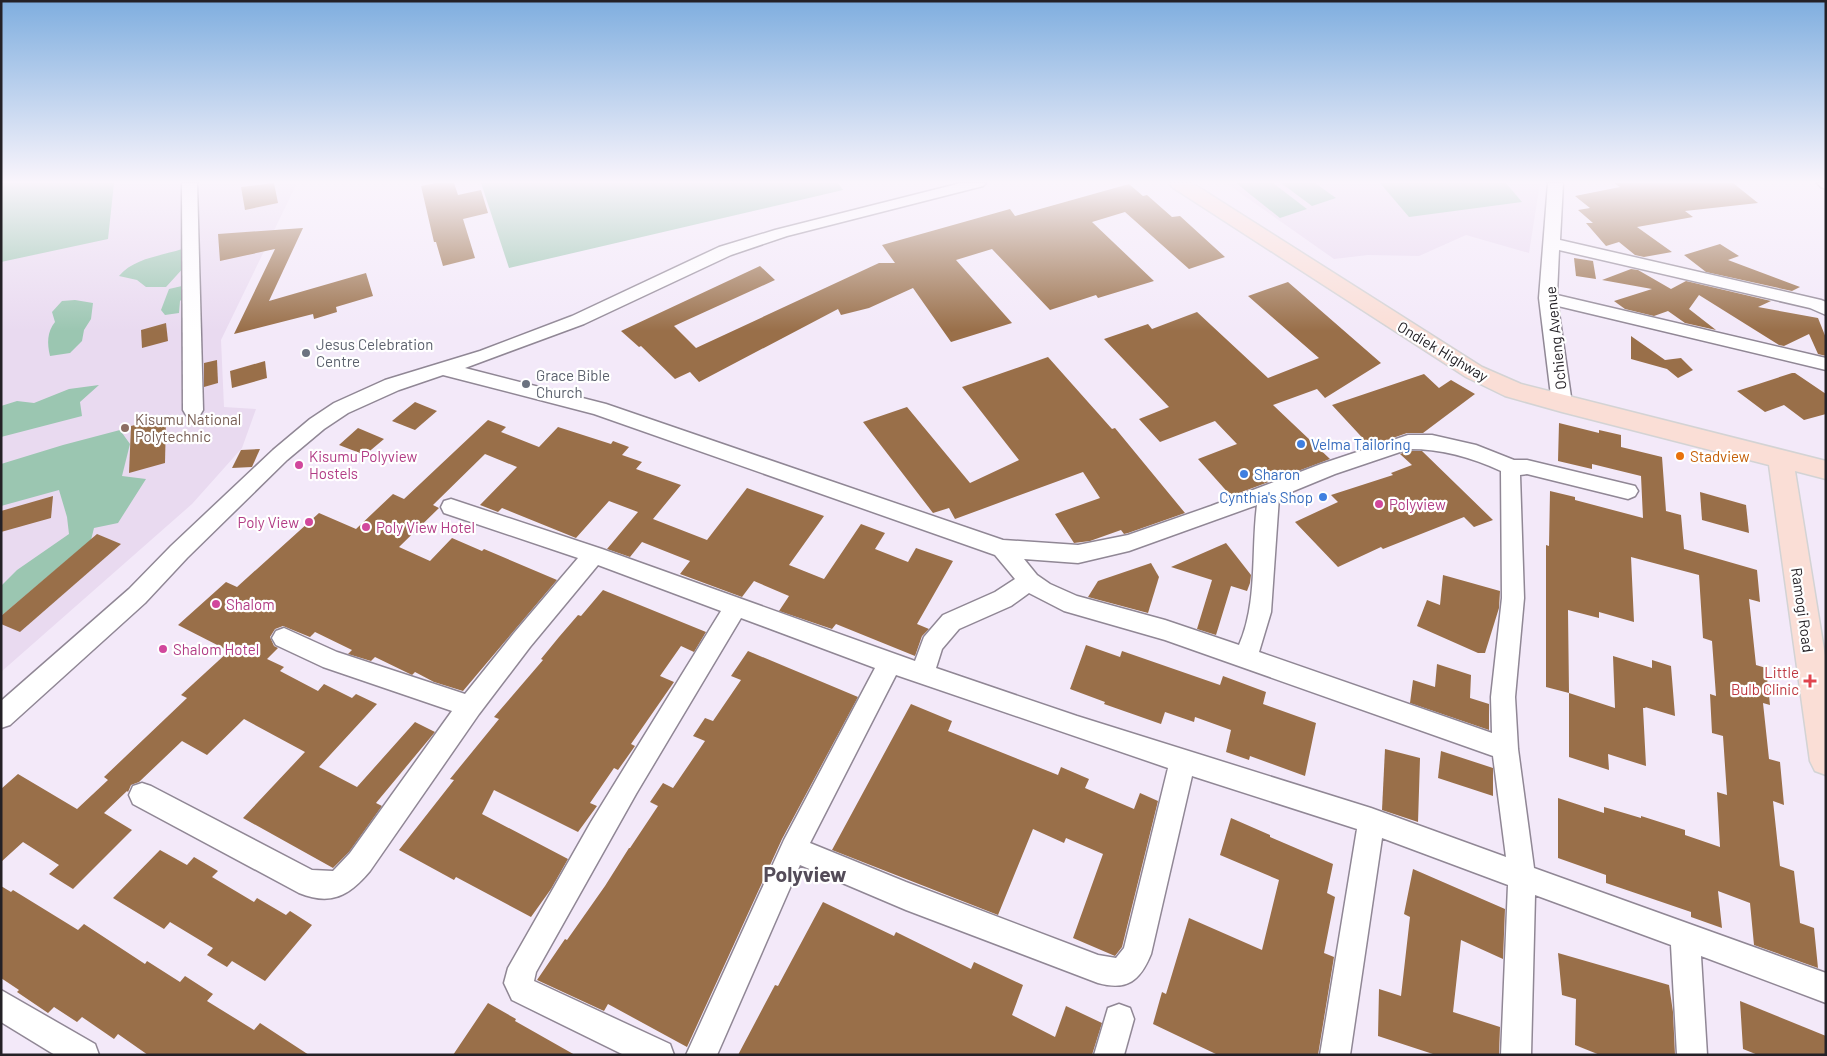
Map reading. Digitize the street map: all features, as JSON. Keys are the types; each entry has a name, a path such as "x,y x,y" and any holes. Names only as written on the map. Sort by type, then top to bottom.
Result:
{"main road":[{"name":"Ondiek Highway","path":"1256,232 1474,372 1513,390 1826,470"},
{"name":"Ramogi Road","path":"1781,459 1823,727 1826,761"}],"street":[{"path":"190,232 192,410"},
{"path":"1,716 137,596 280,455 317,424 341,408 362,397 439,369 486,355 578,320 725,251 784,232"},
{"name":"Ochieng Avenue","path":"1551,232 1548,298 1562,404"},
{"path":"1550,243 1815,304 1826,309"},
{"path":"1548,298 1826,364"},
{"path":"439,369 516,386 599,409 942,530 1003,549 1078,554 1128,543 1269,493 1328,469 1408,442 1432,442 1469,450 1512,468 1527,467 1628,491"},
{"path":"1512,468 1510,473 1512,491 1513,598 1503,697 1504,749 1522,876 1516,1055"},
{"path":"1245,657 1255,636 1263,599 1264,539 1269,493"},
{"path":"451,507 594,555 890,663 1077,727 1371,821 1826,988"},
{"path":"1003,549 1029,581 1042,590 1072,604 1165,630 1504,749"},
{"path":"142,795 309,883 328,886 338,884 360,862 470,706 522,640 594,555"},
{"path":"922,674 932,644 951,622 1003,599 1029,581"},
{"path":"658,1055 527,993 522,990 519,978 522,968 577,870 736,606"},
{"path":"284,638 331,660 470,706"},
{"path":"701,1055 793,849 890,663"},
{"path":"793,849 906,896 1098,969 1117,974 1125,971 1137,954 1183,760"},
{"path":"1335,1055 1371,821"},
{"path":"1685,936 1692,1055"},
{"path":"1,1005 79,1054"},
{"path":"1109,1055 1119,1019"}],"shaded area":[{"name":"Kisumu National Polytechnic","path":"1,232 273,232 221,340 224,407 256,409 242,448 192,504 1,672"},
{"path":"1296,232 1532,232 1529,253 1466,235 1419,256 1368,255 1334,259"}],"green space":[{"path":"1,232 109,232 108,239 1,262"},
{"path":"497,232 662,232 509,268"},
{"path":"182,249 186,265 166,287 146,287 137,280 119,276 140,261"},
{"path":"182,286 184,297 180,301 179,313 165,315 161,310 169,289"},
{"path":"75,300 93,303 91,319 84,330 82,341 70,353 50,356 48,338 55,322 52,312 62,301"},
{"path":"99,385 80,402 82,416 1,437 1,406 17,401 34,403 69,389"},
{"path":"120,430 130,444 122,476 146,479 118,523 94,528 91,540 1,616 1,586 17,570 69,534 67,517 59,490 1,506 1,464"}],"building":[{"path":"301,232 269,301 366,273 373,296 336,307 337,312 314,319 313,314 234,334 275,249 220,261 218,234"},
{"path":"432,232 467,232 475,258 443,266 436,242 434,242"},
{"path":"927,232 1103,232 1154,281 1098,298 1096,295 1050,310 992,249 956,260 1012,323 951,342 913,288 869,308 841,315 838,309 699,382 690,372 675,379 641,346 639,347 621,331 760,266 775,280 674,326 696,348 879,263 895,263 882,245"},
{"path":"1148,232 1198,232 1225,257 1189,269"},
{"path":"1594,232 1644,232 1672,252 1644,257 1635,255 1619,242 1606,246"},
{"path":"1720,244 1739,256 1728,260 1800,287 1792,291 1706,272 1684,255"},
{"path":"1574,258 1593,261 1596,279 1576,276"},
{"path":"1631,269 1638,270 1671,289 1686,281 1771,301 1758,307 1818,318 1826,338 1826,356 1818,354 1809,334 1784,346 1779,345 1699,295 1689,309 1716,330 1685,323 1668,311 1654,316 1625,309 1614,301 1652,289 1602,280"},
{"path":"1288,282 1381,363 1325,398 1317,389 1273,405 1330,459 1231,496 1198,459 1237,444 1215,421 1160,442 1139,419 1169,407 1104,339 1148,324 1152,329 1197,312 1268,378 1319,358 1248,296"},
{"path":"166,323 168,341 142,348 141,330"},
{"path":"1631,336 1665,360 1681,358 1693,370 1678,378 1667,369 1631,359"},
{"path":"1048,357 1112,429 1115,428 1185,513 1128,533 1124,534 1121,530 1090,541 1074,543 1055,514 1100,498 1083,472 955,519 949,508 933,513 863,422 907,407 970,483 1019,460 962,387"},
{"path":"217,360 218,383 204,387 204,363"},
{"path":"265,361 267,378 232,388 230,371"},
{"path":"1795,373 1826,394 1826,414 1804,420 1784,405 1765,412 1737,391"},
{"path":"1424,374 1439,388 1451,380 1475,394 1423,433 1407,433 1370,446 1332,405"},
{"path":"415,402 437,411 415,430 392,421"},
{"path":"166,417 165,463 129,473 131,426"},
{"path":"488,420 506,427 501,432 539,447 558,427 611,444 613,441 629,447 622,455 642,462 636,469 681,485 653,519 707,540 747,488 824,516 789,565 824,579 861,524 885,533 875,549 908,562 916,548 953,561 917,624 929,629 922,636 915,656 836,624 832,629 779,611 789,596 754,581 742,597 680,574 690,561 642,542 630,557 607,549 638,512 609,501 576,538 502,508 498,512 480,505 517,467 485,454 433,505 439,508 399,547 430,561 452,538 482,551 484,549 557,580 463,691 434,682 415,672 412,675 375,657 371,661 348,654 352,650 315,632 310,637 283,626 275,629 270,637 274,646 278,648 267,659 284,667 280,671 318,691 324,684 352,698 356,694 377,704 319,767 357,787 415,722 435,732 376,803 382,806 349,852 333,868 243,818 305,752 244,719 207,755 182,741 139,782 131,785 128,792 104,813 132,830 73,889 49,874 59,865 23,842 1,862 1,789 18,774 77,809 108,780 104,777 187,698 181,695 229,651 178,625 226,582 237,587 319,513 356,529 393,494 404,499"},
{"path":"1559,423 1599,433 1599,430 1621,435 1621,447 1662,457 1666,511 1681,515 1684,549 1757,570 1760,602 1749,599 1756,665 1766,668 1770,705 1763,703 1769,759 1780,762 1784,805 1773,801 1780,866 1794,871 1800,923 1814,928 1818,968 1754,945 1750,903 1718,891 1722,928 1691,917 1691,912 1606,883 1606,875 1558,858 1558,798 1604,813 1604,807 1641,818 1641,816 1685,830 1685,835 1720,847 1717,792 1727,795 1723,736 1712,733 1710,694 1716,696 1712,641 1703,638 1699,575 1631,557 1634,622 1599,612 1599,618 1568,610 1569,693 1546,687 1546,545 1549,546 1550,491 1575,497 1575,500 1643,518 1641,476 1592,464 1592,469 1558,461"},
{"path":"358,428 384,439 365,455 339,445"},
{"path":"260,449 252,467 232,468 241,450"},
{"path":"1409,451 1422,451 1493,520 1474,527 1464,517 1383,549 1381,547 1338,567 1295,522 1338,502 1331,495 1393,475 1391,473 1412,465 1400,454"},
{"path":"1700,492 1746,505 1749,533 1702,520"},
{"path":"53,496 51,518 1,532 1,511"},
{"path":"97,534 121,544 20,632 1,624 1,616"},
{"path":"1226,543 1251,575 1247,591 1231,586 1216,635 1197,629 1212,580 1171,567"},
{"path":"1151,563 1159,577 1148,613 1088,597 1098,581"},
{"path":"1443,575 1500,591 1499,608 1485,653 1478,653 1417,626 1427,600 1440,605"},
{"path":"603,590 706,632 694,652 681,646 660,676 674,682 631,744 635,746 618,770 614,768 590,803 597,806 578,832 494,790 482,814 568,859 551,889 531,917 456,877 454,880 399,850 454,780 450,779 499,719 494,717 543,660 541,659 559,637 578,615 581,616"},
{"path":"1086,645 1120,657 1122,651 1220,685 1223,676 1266,692 1263,704 1316,723 1305,776 1250,756 1249,760 1226,752 1231,730 1195,717 1194,722 1165,712 1161,724 1104,704 1105,702 1070,689"},
{"path":"748,651 858,697 782,839 687,1047 608,1004 604,1011 537,980 605,886 658,806 650,802 663,783 673,788 705,741 693,736 705,718 713,721 741,680 731,676"},
{"path":"1613,656 1652,668 1652,660 1671,666 1675,716 1643,708 1646,766 1608,754 1609,770 1569,757 1569,693 1615,708"},
{"path":"1437,664 1471,675 1470,698 1489,704 1489,730 1410,703 1413,680 1435,687"},
{"path":"911,704 952,721 948,731 1058,775 1061,767 1089,779 1085,788 1134,809 1140,793 1158,801 1122,947 1115,956 1073,938 1103,854 1066,838 1064,843 1033,829 998,915 832,850"},
{"path":"1385,749 1420,758 1418,822 1382,810"},
{"path":"1441,751 1493,768 1493,796 1438,778"},
{"path":"1231,818 1333,864 1327,893 1335,897 1324,953 1334,957 1318,1055 1218,1055 1153,1024 1162,992 1166,994 1189,918 1262,950 1279,880 1220,855"},
{"path":"160,850 187,865 194,857 218,871 212,877 254,902 257,898 286,915 290,911 312,925 265,981 232,961 227,967 207,955 213,948 170,922 164,929 113,898"},
{"path":"1413,869 1505,909 1503,959 1461,940 1453,1012 1500,1027 1499,1055 1436,1055 1378,1036 1379,989 1401,996 1410,917 1404,914"},
{"path":"1,886 11,892 13,890 78,930 84,924 145,964 147,961 180,982 185,976 213,994 207,1001 254,1030 260,1023 309,1055 148,1055 118,1034 114,1039 82,1017 77,1022 54,1007 48,1013 17,992 19,990 1,978"},
{"path":"823,902 894,936 896,932 971,969 974,962 1023,985 1012,1015 1055,1037 1066,1006 1102,1023 1092,1055 738,1055 775,985 778,986"},
{"path":"1558,953 1669,985 1673,1012 1675,1055 1600,1055 1575,1045 1576,999 1562,995"},
{"path":"1740,1001 1826,1036 1826,1055 1758,1055 1743,1049"},
{"path":"488,1003 516,1019 515,1021 575,1055 453,1055"}],"place":[{"name":"Jesus Celebration Centre","path":"306,353"},
{"name":"Grace Bible Church","path":"526,384"},
{"name":"Kisumu National Polytechnic","path":"125,428"},
{"name":"Velma Tailoring","path":"1301,444"},
{"name":"Stadview","path":"1680,456"},
{"name":"Kisumu Polyview Hostels","path":"299,465"},
{"name":"Sharon","path":"1244,474"},
{"name":"Cynthia's Shop","path":"1323,497"},
{"name":"Polyview","path":"1379,504"},
{"name":"Poly View","path":"309,522"},
{"name":"Poly View Hotel","path":"366,527"},
{"name":"Shalom","path":"216,604"},
{"name":"Shalom Hotel","path":"163,649"},
{"name":"Little Bulb Clinic","path":"1810,681"}],"district":[{"name":"Polyview","path":"805,873"}]}
